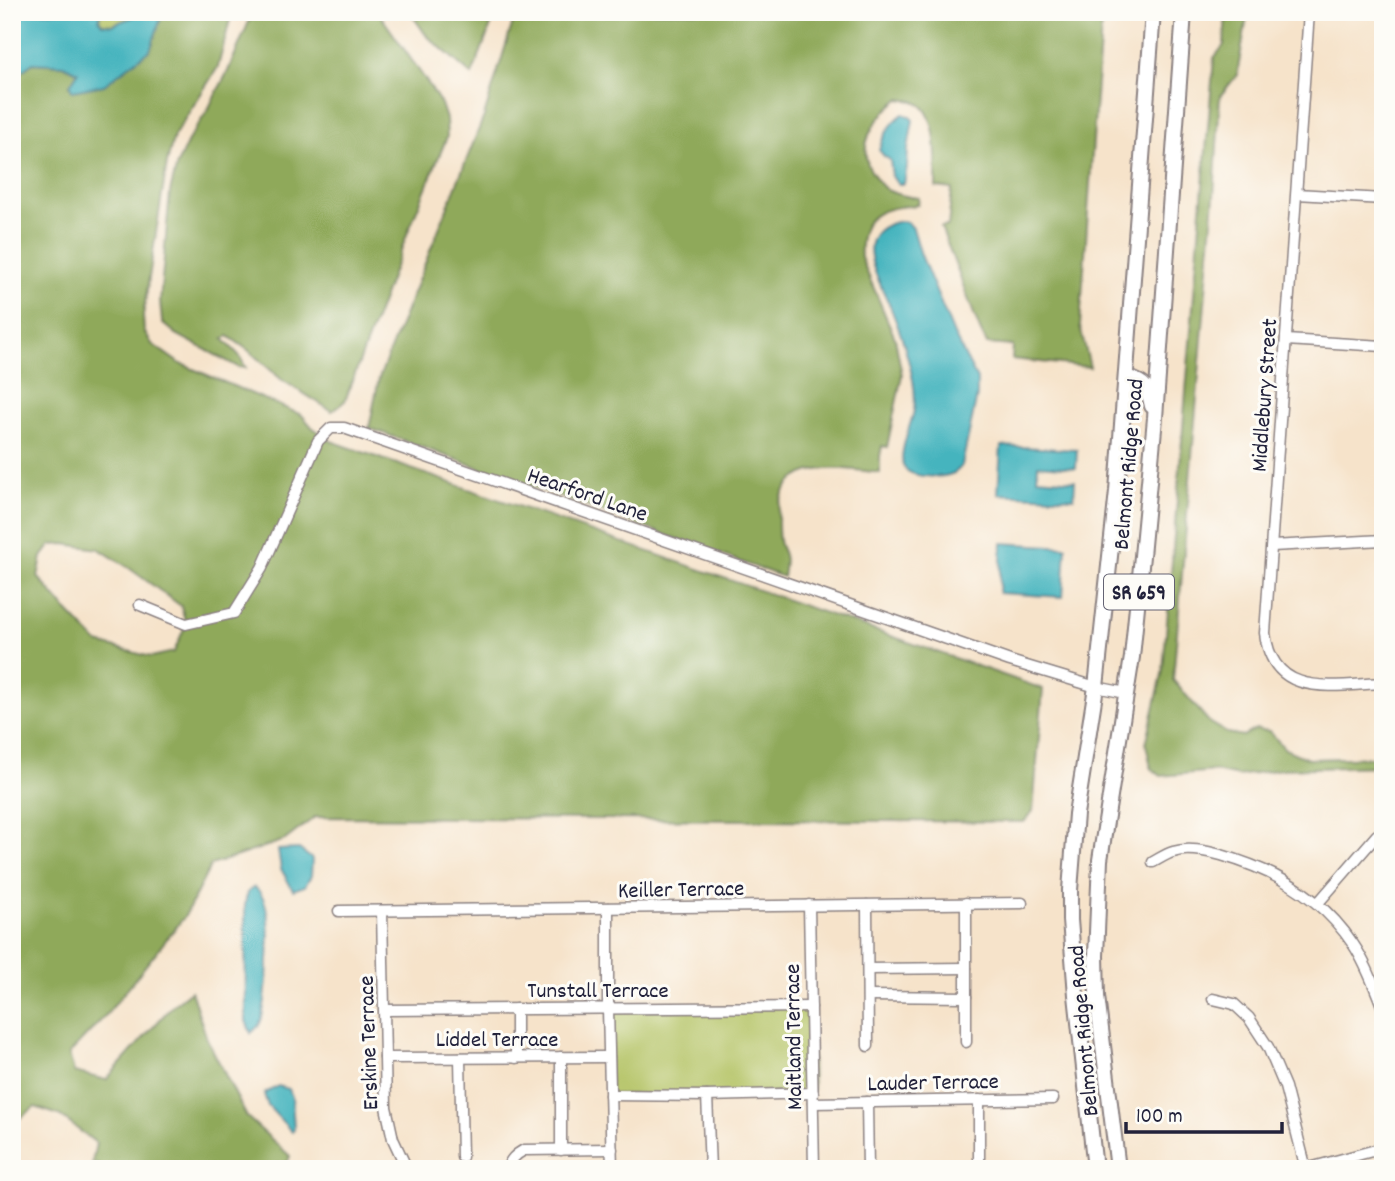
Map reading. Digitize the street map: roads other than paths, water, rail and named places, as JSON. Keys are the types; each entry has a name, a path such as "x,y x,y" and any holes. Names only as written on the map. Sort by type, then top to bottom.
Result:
{"main road":[{"name":"Belmont Ridge Road","path":"1095,1169 1070,920 1072,845 1096,687 1118,491 1153,12"},
{"name":"Belmont Ridge Road","path":"1118,1169 1097,996 1100,860 1126,694 1141,569 1155,418 1184,12"},
{"path":"1126,377 1138,381 1149,390 1155,418"}],"street":[{"name":"Middlebury Street","path":"1309,12 1265,633 1269,651 1279,669 1290,678 1310,685 1383,683"},
{"path":"1297,194 1383,200"},
{"path":"1286,340 1383,346"},
{"name":"Hearford Lane","path":"140,605 186,624 234,614 262,568 318,441 331,428 344,428 1010,661 1126,694"},
{"path":"1272,546 1383,540"},
{"path":"1318,904 1377,835"},
{"path":"1153,862 1174,852 1210,852 1245,862 1290,884 1318,904 1353,944 1383,1008"},
{"path":"966,903 966,1042"},
{"name":"Keiller Terrace","path":"339,911 1023,903"},
{"name":"Maitland Terrace","path":"809,905 814,1169"},
{"path":"867,905 868,1046"},
{"path":"608,908 612,1169"},
{"name":"Erskine Terrace","path":"382,911 386,1107 393,1139 407,1169"},
{"path":"868,969 966,968"},
{"path":"869,996 966,997"},
{"path":"1213,999 1234,1004 1249,1018 1268,1048 1284,1087 1306,1169 1383,1148"},
{"name":"Tunstall Terrace","path":"384,1010 811,1007"},
{"path":"516,1009 516,1058"},
{"path":"561,1057 561,1150"},
{"name":"Liddel Terrace","path":"385,1058 609,1057"},
{"path":"460,1058 462,1157"},
{"name":"Lauder Terrace","path":"610,1095 813,1098 867,1102 1053,1099"},
{"path":"707,1096 710,1169"},
{"path":"979,1100 979,1169"},
{"path":"867,1102 868,1169"},
{"path":"507,1169 516,1154 524,1150 612,1149"}],"water":[{"path":"12,12 101,12 99,20 102,24 112,25 146,12 163,12 150,50 104,85 72,91 70,85 78,72 63,65 33,63 12,78"},
{"path":"903,114 913,120 904,184 899,184 892,177 890,160 879,150 888,130"},
{"path":"907,222 913,228 921,255 954,335 977,379 977,396 962,465 954,473 943,476 913,474 902,462 914,410 913,380 901,334 871,256 871,244 875,234 885,226"},
{"path":"1001,446 1077,450 1076,468 1038,465 1037,478 1075,481 1074,498 998,494"},
{"path":"1002,543 1066,547 1063,597 999,593"},
{"path":"299,849 312,859 311,876 305,886 293,890 281,869 278,850"},
{"path":"254,887 263,897 266,907 269,943 262,1018 251,1033 246,1021 245,903 248,892"},
{"path":"278,1086 289,1089 292,1097 292,1132 268,1106 264,1094"}]}
